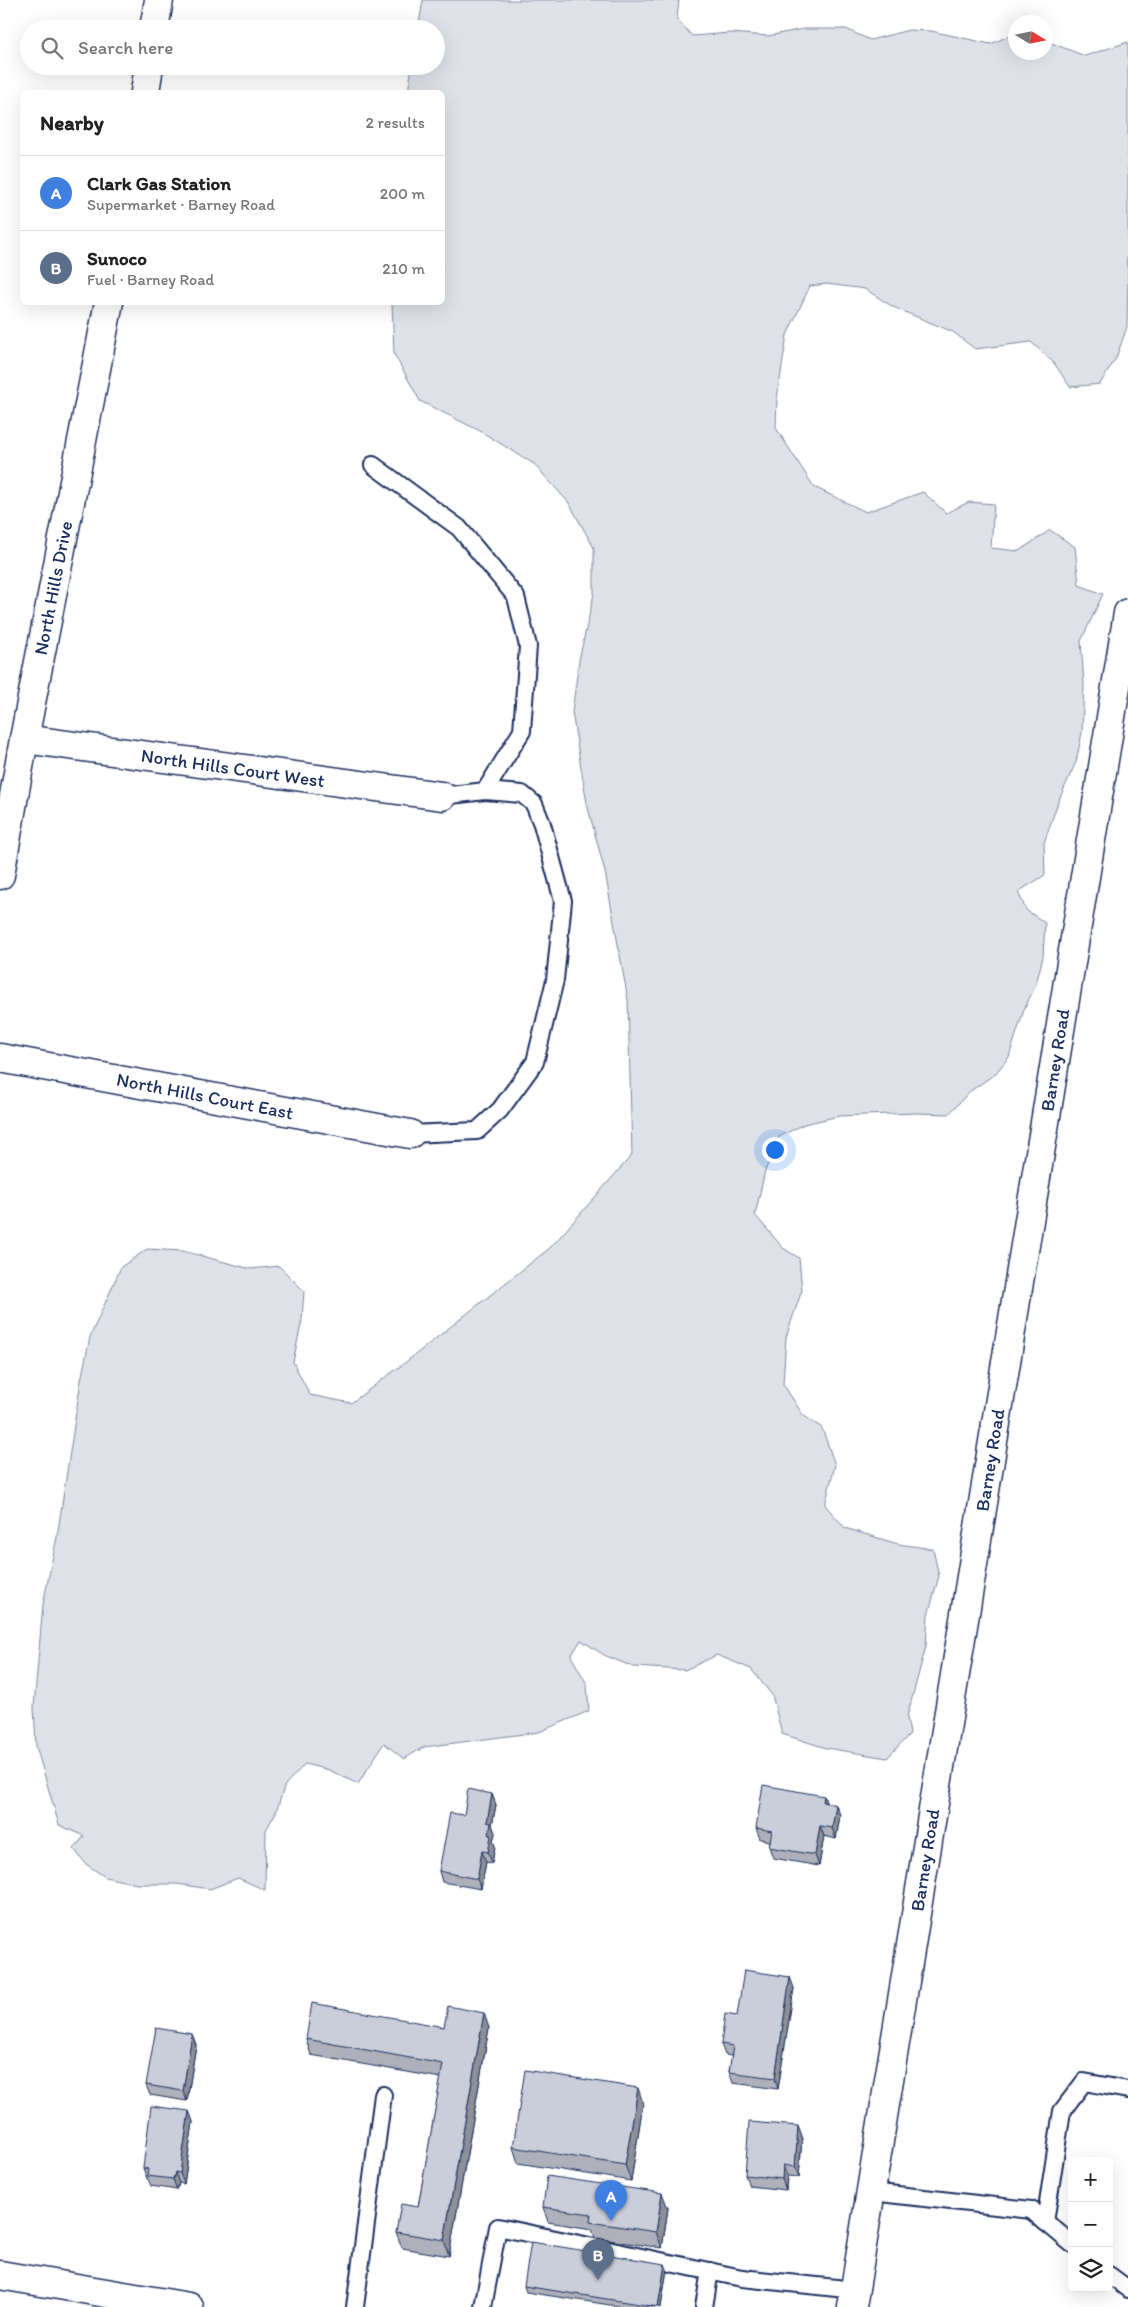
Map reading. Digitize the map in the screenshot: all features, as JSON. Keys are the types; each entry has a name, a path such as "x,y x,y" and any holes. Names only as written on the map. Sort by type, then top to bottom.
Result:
{"street":[{"path":"156,20 159,0"},
{"path":"145,90 148,75"},
{"name":"North Hills Drive","path":"0,875 24,739 108,305"},
{"name":"Barney Road","path":"853,2299 1128,613"},
{"name":"North Hills Court West","path":"24,739 442,796"},
{"name":"North Hills Court East","path":"0,1058 410,1134"},
{"path":"0,2275 189,2307"}],"lane":[{"path":"373,465 459,528 516,597 528,646 522,731 485,791"},
{"path":"410,1134 477,1132 500,1110 535,1062 556,980 563,901 542,824 534,804 522,794 485,791 442,796"},
{"path":"1045,2222 1062,2111 1084,2082 1128,2090"},
{"path":"355,2307 383,2096"},
{"path":"871,2192 1031,2210 1068,2241"},
{"path":"483,2307 498,2227 853,2299"},
{"path":"704,2307 710,2271"},
{"path":"1113,2278 1128,2289"}],"shaded area":[{"path":"423,0 679,0 677,19 692,36 730,33 768,36 803,29 846,29 870,40 909,30 931,31 991,44 1008,36 1008,60 1053,60 1053,44 1085,56 1128,42 1127,327 1116,358 1100,384 1070,387 1054,363 1031,342 975,349 953,332 893,307 865,289 827,284 810,286 787,335 777,398 776,428 814,487 866,512 923,492 946,513 969,502 994,504 991,548 1019,551 1050,530 1075,547 1079,585 1103,594 1081,641 1084,685 1082,733 1076,762 1058,802 1044,843 1045,875 1018,892 1026,910 1045,923 1043,957 1036,984 1024,1010 1009,1057 995,1074 969,1092 949,1114 916,1113 839,1116 804,1124 779,1137 765,1171 755,1215 783,1248 799,1258 802,1290 786,1337 783,1384 803,1415 822,1428 835,1465 825,1505 845,1528 898,1544 933,1549 939,1576 928,1615 926,1646 907,1717 910,1734 887,1758 826,1748 782,1734 772,1695 751,1669 717,1655 685,1670 633,1667 604,1655 581,1640 571,1656 587,1684 589,1711 539,1732 424,1747 404,1759 384,1743 358,1784 329,1770 305,1764 285,1785 276,1812 266,1830 265,1890 238,1878 210,1889 177,1884 137,1884 105,1877 86,1864 74,1849 84,1836 59,1825 36,1746 34,1707 43,1604 57,1537 81,1380 90,1337 121,1267 147,1249 183,1251 251,1269 279,1266 304,1291 302,1320 293,1362 310,1395 351,1403 551,1247 632,1155 628,1000 605,872 587,804 572,712 579,660 594,594 594,548 569,503 534,464 480,431 420,401 394,354 392,305 445,305 445,90 408,90 411,75 445,75 445,20 420,20"}],"building":[{"path":"763,1785 824,1796 823,1802 836,1805 832,1828 820,1826 815,1855 769,1847 772,1831 756,1828"},
{"path":"468,1789 492,1794 487,1822 491,1823 489,1835 491,1836 488,1852 482,1851 477,1879 439,1871 450,1813 464,1815"},
{"path":"744,1970 790,1977 775,2078 729,2072 733,2046 721,2044 725,2014 737,2016"},
{"path":"312,2003 444,2027 448,2006 484,2013 444,2240 396,2232 401,2204 418,2207 443,2064 306,2039"},
{"path":"156,2028 192,2034 183,2091 146,2085"},
{"path":"525,2070 638,2088 625,2165 513,2147"},
{"path":"151,2106 189,2111 180,2173 175,2172 173,2179 147,2176 148,2169 143,2168"},
{"path":"749,2122 798,2126 795,2167 783,2165 782,2179 745,2175"},
{"path":"547,2176 662,2193 656,2232 590,2222 591,2214 543,2207"},
{"path":"531,2242 665,2264 658,2307 524,2286"}],"place":[{"name":"Clark Gas Station","path":"611,2221"},
{"name":"Sunoco","path":"598,2280"}]}
